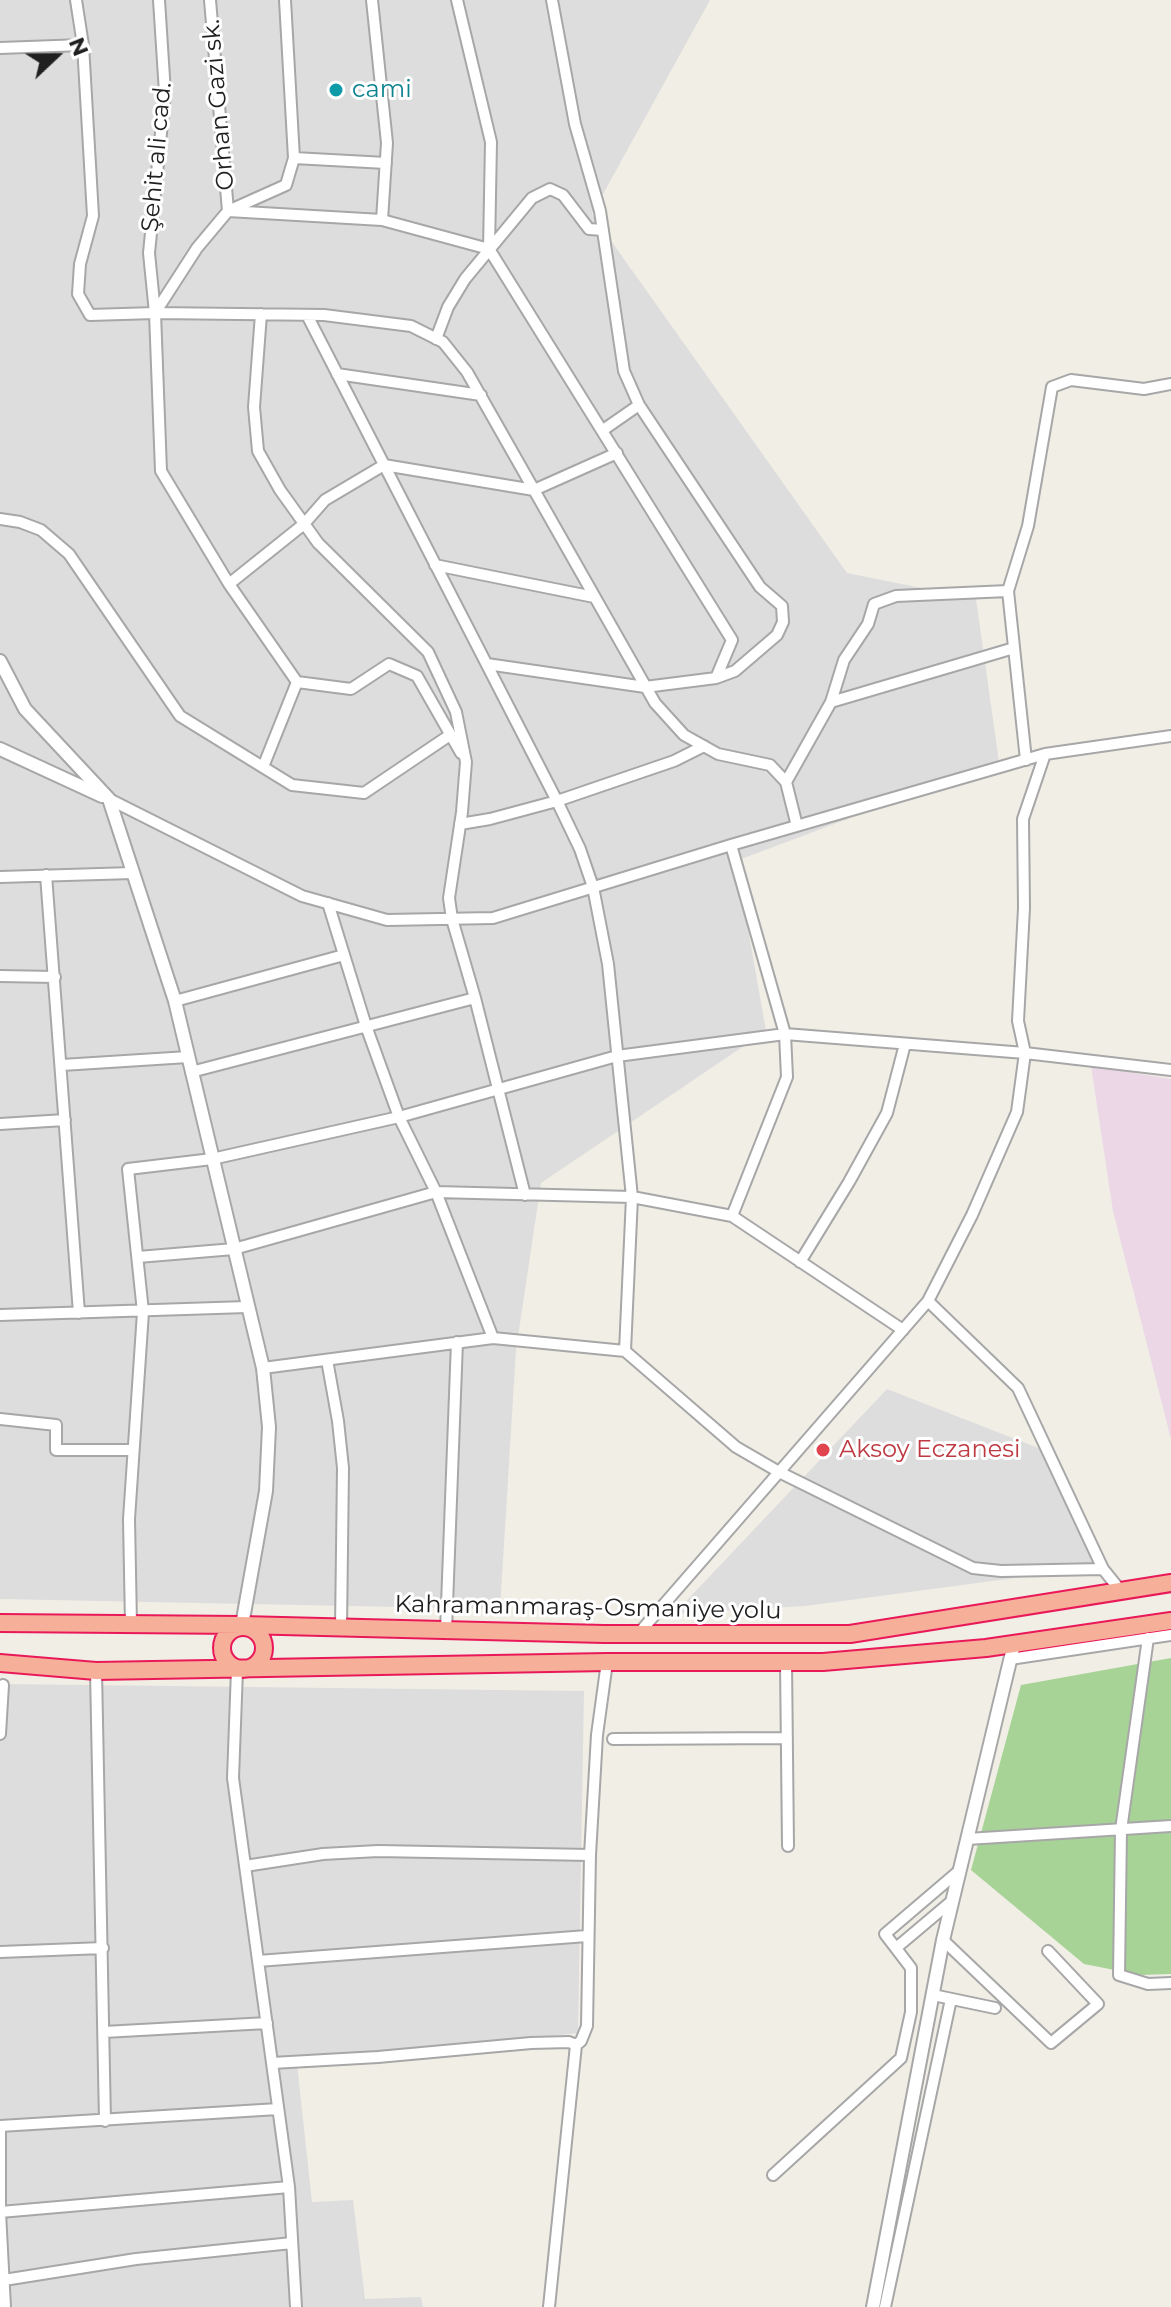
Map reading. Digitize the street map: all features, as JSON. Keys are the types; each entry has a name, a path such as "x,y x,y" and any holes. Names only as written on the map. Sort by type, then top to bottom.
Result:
{"highway":[{"name":"Kahramanmaraş-Osmaniye yolu","path":"0,1623 850,1634 1171,1583"},
{"path":"0,1663 96,1671 838,1661 1012,1651 1171,1621"},
{"path":"246,1626 261,1636 264,1650 258,1663 241,1670 232,1666 223,1655 222,1642 230,1630 246,1626"}],"street":[{"path":"76,0 83,45 93,216 80,264 78,294 90,315 307,315 411,326 443,342 481,395 655,703 684,735 718,754 770,765 786,782 797,826"},
{"name":"Şehit ali cad.","path":"159,0 165,93 149,253 155,313 161,471 229,584 297,682"},
{"name":"Orhan Gazi sk.","path":"210,0 228,211"},
{"path":"155,313 197,248 228,211 286,185 294,158 285,0"},
{"path":"372,0 387,143 382,220"},
{"path":"457,0 491,142 489,249 732,640 716,678"},
{"path":"487,664 645,687 716,678 735,671 777,635 783,622 782,606 760,587 639,405 624,371 603,230 575,124 552,0"},
{"path":"0,48 83,45"},
{"path":"294,158 386,163"},
{"path":"436,339 448,307 465,279 532,198 550,189 563,195 589,229 603,230"},
{"path":"228,211 382,220 489,249"},
{"path":"261,314 254,407 258,451 280,490 318,543 428,652 456,712 466,762 449,898 525,1195"},
{"path":"307,315 557,801 580,849 593,887 608,964 632,1197 625,1351"},
{"path":"337,374 481,395"},
{"path":"1026,760 1008,591 1028,526 1052,387 1071,380 1144,389 1171,384"},
{"path":"603,430 639,405"},
{"path":"229,584 304,524 325,500 384,465 534,490 617,453"},
{"path":"0,519 41,530 69,554 180,716 292,785 364,793 450,735"},
{"path":"435,565 594,597"},
{"path":"786,782 831,702 844,660 868,624 874,604 896,596 1008,591"},
{"path":"831,702 1014,648"},
{"path":"0,661 25,709 109,799 175,1001 263,1368 269,1427 266,1491 246,1626"},
{"path":"263,767 297,682 351,689 389,664 417,676 466,762"},
{"path":"1159,736 1171,726"},
{"path":"0,749 109,799 302,896 387,920 493,918 1045,754 1171,736"},
{"path":"460,824 557,801 674,761 704,746"},
{"path":"639,1633 928,1301 972,1215 1017,1112 1025,1053 1018,1021 1024,908 1023,819 1045,754"},
{"path":"731,845 785,1034 787,1077 732,1216"},
{"path":"0,877 133,873"},
{"path":"46,875 79,1313"},
{"path":"328,903 366,1026 399,1117 436,1192 493,1338"},
{"path":"175,1001 344,955"},
{"path":"0,976 55,977"},
{"path":"191,1072 475,998"},
{"path":"131,1624 129,1519 143,1312 128,1169 212,1159 399,1117 617,1056 785,1034 1025,1053 1171,1070"},
{"path":"800,1262 887,1113 905,1044"},
{"path":"62,1065 188,1057"},
{"path":"0,1124 65,1120"},
{"path":"138,1257 234,1249 436,1192 632,1197 732,1216 903,1330"},
{"path":"928,1301 1018,1388 1103,1569 1120,1590"},
{"path":"0,1315 247,1307"},
{"path":"263,1368 493,1338 625,1351 736,1447 779,1472 973,1568 1001,1571 1103,1569"},
{"path":"446,1631 457,1342"},
{"path":"327,1360 343,1468 341,1629"},
{"path":"0,1419 56,1425 56,1450 133,1450"},
{"path":"873,2307 943,1940 1012,1651 1171,1635"},
{"path":"1148,1638 1121,1830 1119,1975 1148,1984 1171,1983"},
{"path":"549,2307 576,2045 587,2026 590,1855 597,1735 607,1662"},
{"path":"786,1662 788,1846"},
{"path":"241,1670 233,1778 289,2187 296,2307"},
{"path":"96,1671 105,2121"},
{"path":"0,1734 3,1685"},
{"path":"613,1739 787,1738"},
{"path":"967,1839 1171,1826"},
{"path":"245,1866 323,1854 378,1851 590,1855"},
{"path":"773,2175 901,2058 911,2012 911,1968 885,1934 960,1870"},
{"path":"896,1948 953,1900"},
{"path":"258,1961 587,1936"},
{"path":"943,1940 1051,2043 1098,2004 1048,1951"},
{"path":"0,1952 103,1948"},
{"path":"933,1995 995,2008"},
{"path":"885,2307 951,1999"},
{"path":"104,2032 267,2023"},
{"path":"272,2063 531,2043 569,2042 576,2045"},
{"path":"5,2307 0,2126 278,2109"},
{"path":"0,2208 289,2187"},
{"path":"4,2280 136,2259 292,2243"}],"shaded area":[{"path":"0,0 710,0 592,214 847,573 976,599 999,762 736,861 766,1031 541,1183 516,1350 500,1609 0,1599"},
{"path":"1091,1066 1171,1079 1171,1439 1113,1211"},
{"path":"887,1389 1046,1451 1097,1567 805,1606 674,1614"},
{"path":"0,1684 584,1691 578,2033 297,2064 312,2202 353,2200 365,2299 421,2297 423,2307 0,2307"}],"green space":[{"path":"1171,1658 1171,1974 1140,1975 1084,1964 971,1870 1021,1685"}],"place":[{"name":"cami","path":"336,90"},
{"name":"Aksoy Eczanesi","path":"823,1450"}]}
